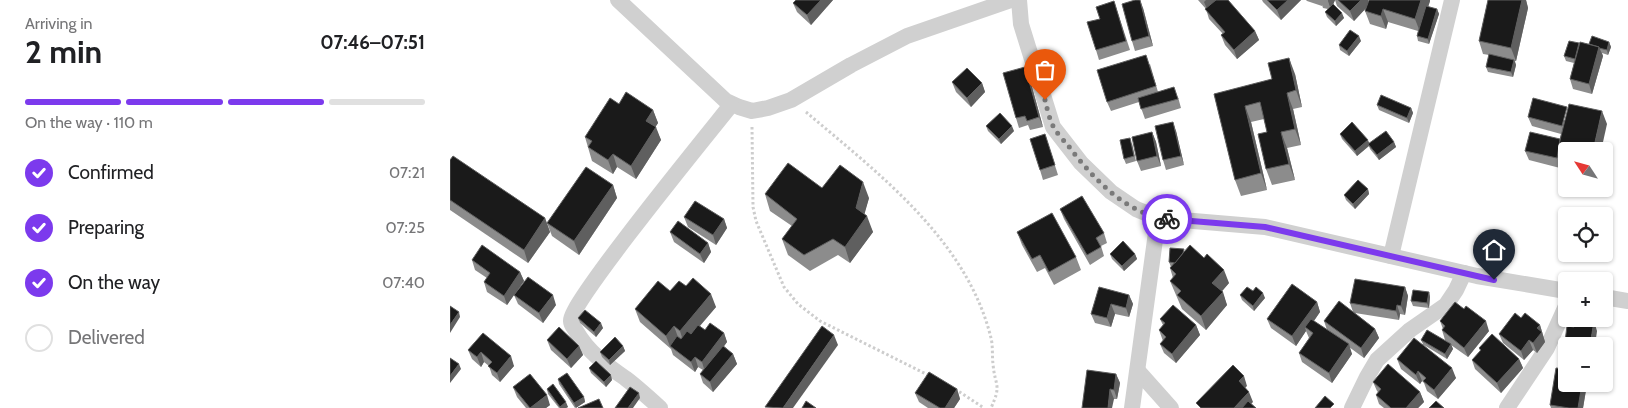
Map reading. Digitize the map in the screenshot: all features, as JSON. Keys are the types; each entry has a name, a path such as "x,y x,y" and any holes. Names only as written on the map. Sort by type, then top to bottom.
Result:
{"street":[{"path":"618,0 731,105 752,111 762,110 791,100 858,61 907,36 1011,0"},
{"path":"1019,0 1021,24 1054,127 1081,163 1111,192 1136,209 1158,218 1265,227 1486,278 1558,290"},
{"path":"1391,256 1452,0"},
{"path":"660,408 597,358 578,334 570,318 575,307 596,277 731,105"},
{"path":"1132,408 1158,218"},
{"path":"1357,405 1377,360 1410,330 1446,305 1464,273"},
{"path":"1613,298 1628,301"},
{"path":"1507,408 1547,348 1558,324"},
{"path":"1138,371 1171,408"}],"path":[{"path":"791,100 895,191 926,222 954,255 975,293 991,340 993,366 998,390 992,408"},
{"path":"752,111 753,207 756,221 784,288 798,304 827,325 936,379"},
{"path":"951,386 984,408"}],"building":[{"path":"796,0 821,0 807,15 793,3"},
{"path":"1140,0 1149,36 1132,41 1122,4"},
{"path":"1216,0 1228,0 1255,31 1234,50 1221,35 1225,32 1205,9"},
{"path":"1267,0 1288,0 1277,10"},
{"path":"1338,0 1361,0 1350,11"},
{"path":"1369,0 1421,0 1415,19 1383,9 1381,16 1365,11"},
{"path":"1488,0 1522,0 1511,48 1479,41"},
{"path":"1114,1 1126,41 1096,50 1087,22 1100,19 1096,7"},
{"path":"1333,4 1342,13 1335,21 1325,12"},
{"path":"1426,6 1437,9 1428,39 1417,36"},
{"path":"1350,30 1359,36 1347,51 1339,45"},
{"path":"1592,36 1609,42 1607,50 1589,44"},
{"path":"1569,41 1579,43 1575,59 1564,56"},
{"path":"1580,42 1599,47 1589,84 1570,79"},
{"path":"1489,54 1514,60 1511,72 1486,67"},
{"path":"1146,55 1156,86 1107,102 1097,70"},
{"path":"1289,58 1296,90 1287,93 1295,129 1281,132 1289,164 1266,169 1258,134 1267,132 1260,102 1245,106 1261,173 1235,180 1214,94 1272,79 1268,63"},
{"path":"1025,67 1039,117 1027,121 1025,116 1016,118 1003,73"},
{"path":"967,68 982,83 967,98 952,82"},
{"path":"1174,87 1178,99 1141,109 1138,98"},
{"path":"626,92 653,110 646,121 656,127 631,166 613,154 608,160 588,147 592,141 585,137 610,98 619,104"},
{"path":"1381,95 1411,108 1407,118 1377,105"},
{"path":"1533,98 1567,107 1562,126 1528,117"},
{"path":"1569,104 1602,111 1595,142 1560,142"},
{"path":"1000,113 1012,126 999,139 986,126"},
{"path":"1173,122 1181,156 1163,160 1155,126"},
{"path":"1352,122 1368,140 1355,151 1340,134"},
{"path":"1386,131 1394,142 1377,155 1368,144"},
{"path":"1152,132 1157,156 1137,161 1132,137"},
{"path":"1530,132 1560,139 1558,142 1557,158 1525,151"},
{"path":"1045,134 1055,165 1040,170 1030,139"},
{"path":"1130,138 1134,156 1124,159 1120,140"},
{"path":"453,156 545,218 524,250 450,200 450,160"},
{"path":"788,163 822,188 840,165 863,182 856,208 867,216 845,247 833,239 804,255 782,239 797,219 765,194"},
{"path":"586,167 613,185 574,241 547,223"},
{"path":"1358,180 1368,189 1353,204 1344,195"},
{"path":"1082,196 1104,233 1096,238 1101,247 1087,255 1060,209"},
{"path":"695,201 724,219 713,235 684,217"},
{"path":"1052,213 1076,257 1049,272 1040,255 1032,259 1017,232"},
{"path":"678,221 708,243 700,254 670,232"},
{"path":"1123,241 1135,254 1122,266 1110,254"},
{"path":"482,245 520,272 504,296 484,282 490,273 472,260"},
{"path":"1190,245 1204,258 1207,254 1224,270 1212,283 1223,292 1201,316 1177,295 1181,291 1170,281 1176,274 1170,268"},
{"path":"1170,248 1184,249 1175,263 1169,262"},
{"path":"528,277 553,295 539,313 514,295"},
{"path":"693,278 711,294 680,331 674,326 666,336 635,309 658,281 670,291 679,281 686,286"},
{"path":"1355,279 1405,287 1401,306 1397,305 1396,311 1350,303"},
{"path":"1292,284 1317,302 1292,336 1267,319"},
{"path":"1099,287 1129,295 1126,308 1111,304 1107,318 1091,314"},
{"path":"1247,287 1253,291 1256,287 1263,293 1253,306 1240,295"},
{"path":"1413,290 1429,292 1427,303 1411,301"},
{"path":"1339,301 1375,329 1361,348 1324,321"},
{"path":"1455,302 1464,309 1466,306 1486,321 1464,348 1442,330 1445,326 1440,321"},
{"path":"1173,305 1196,325 1172,354 1160,344 1166,337 1159,330 1165,323 1160,319"},
{"path":"450,306 459,312 450,325"},
{"path":"585,310 601,323 594,332 578,318"},
{"path":"1515,313 1521,318 1525,313 1540,325 1537,328 1542,332 1533,343 1529,340 1521,351 1499,334"},
{"path":"1311,319 1349,344 1329,373 1299,353 1313,333 1305,327"},
{"path":"710,323 724,333 702,362 695,357 691,362 670,346 677,336 681,339 687,331 691,334 698,325 705,330"},
{"path":"822,326 834,335 783,408 765,407"},
{"path":"559,327 579,346 567,359 547,340"},
{"path":"1567,327 1593,327 1591,337 1566,337"},
{"path":"1427,330 1451,344 1445,354 1421,340"},
{"path":"483,333 511,356 497,373 488,366 492,362 481,352 477,357 468,350"},
{"path":"1492,334 1519,359 1497,383 1472,360 1481,350 1479,348"},
{"path":"615,337 623,346 609,360 600,352"},
{"path":"1414,338 1452,368 1434,390 1423,381 1426,378 1418,371 1416,375 1397,359"},
{"path":"723,346 733,354 710,382 700,374"},
{"path":"450,358 459,364 450,376"},
{"path":"596,361 611,375 604,382 589,368"},
{"path":"1388,364 1420,392 1406,408 1391,408 1376,395 1381,389 1373,382"},
{"path":"1233,365 1244,376 1239,381 1249,392 1234,408 1201,408 1196,403"},
{"path":"1556,368 1558,368 1558,392 1581,392 1578,408 1550,405"},
{"path":"1087,370 1116,374 1114,390 1110,389 1108,408 1082,408"},
{"path":"929,372 957,389 945,408 940,408 915,393"},
{"path":"567,373 584,397 574,403 558,379"},
{"path":"530,374 547,395 530,408 513,387"},
{"path":"553,384 566,402 560,407 547,389"},
{"path":"630,387 639,393 628,408 615,408"},
{"path":"1325,396 1334,404 1330,408 1315,408"},
{"path":"599,399 603,408 578,408"},
{"path":"806,401 816,408 802,408"},
{"path":"1248,401 1256,408 1242,408"},
{"path":"1436,401 1444,408 1429,408"}],"way so far":[{"path":"1045,100 1054,127 1081,163 1124,202 1148,215 1167,219"}],"route":[{"path":"1167,219 1265,227 1494,280"}]}
